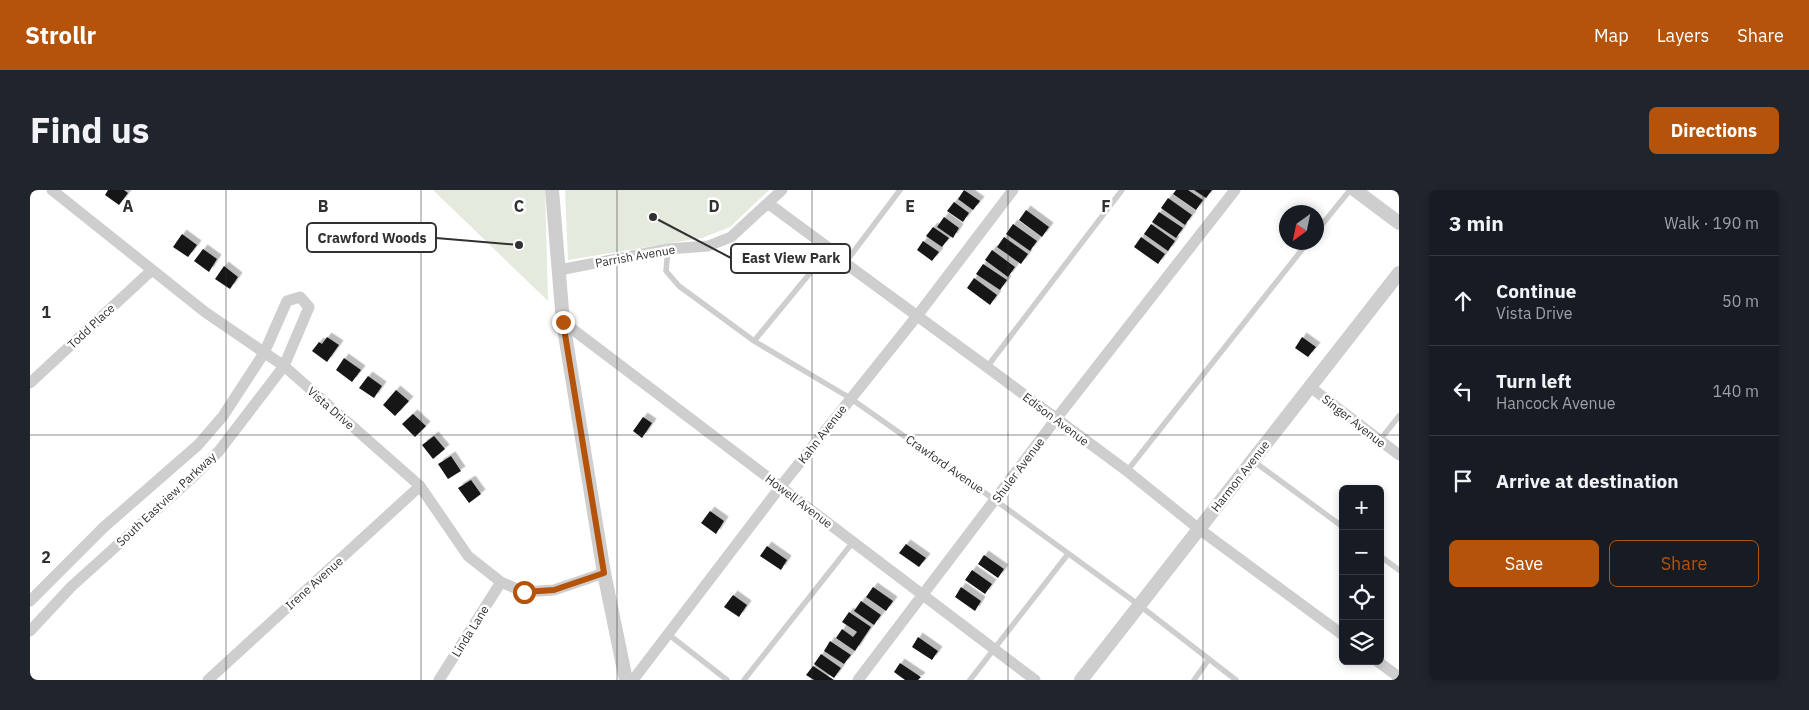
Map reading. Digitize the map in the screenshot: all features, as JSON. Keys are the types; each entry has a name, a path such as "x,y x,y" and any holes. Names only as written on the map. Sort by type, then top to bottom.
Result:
{"street":[{"name":"Vista Drive","path":"52,190 205,312 284,366 420,486 468,556 501,582 524,592 554,590 604,573"},
{"path":"552,190 563,322 604,573 626,680"},
{"name":"Parrish Avenue","path":"559,270 668,249 708,246 731,237 782,190"},
{"name":"Kahn Avenue","path":"633,680 781,486 917,316 1013,190"},
{"name":"Shuler Avenue","path":"858,680 1056,419 1235,190"},
{"path":"1355,190 1399,223"},
{"name":"Edison Avenue","path":"769,204 1339,633"},
{"name":"Todd Place","path":"30,383 152,270"},
{"name":"Harmon Avenue","path":"1081,680 1399,273"},
{"name":"South Eastview Parkway","path":"30,601 104,527 198,445 223,416 264,353 287,301 300,297 309,307 284,366 220,451 72,586 30,631"},
{"name":"Howell Avenue","path":"563,322 1035,680"},
{"name":"Singer Avenue","path":"1309,386 1399,455"},
{"name":"Irene Avenue","path":"208,680 420,486"},
{"name":"Linda Lane","path":"440,680 501,582"},
{"path":"1382,665 1399,677"}],"lane":[{"path":"845,262 900,190"},
{"path":"987,367 1122,190"},
{"path":"1324,222 1350,190"},
{"name":"Crawford Avenue","path":"668,249 666,271 679,286 754,341 850,398 995,500 1236,680"},
{"path":"754,341 830,249"},
{"path":"1126,471 1302,250"},
{"path":"1380,440 1399,416"},
{"path":"1252,460 1339,524"},
{"path":"744,680 853,542"},
{"path":"970,680 1068,554"},
{"path":"1384,559 1399,570"},
{"path":"668,634 727,680"},
{"path":"1194,680 1209,659"}],"shaded area":[{"path":"433,190 545,190 548,301"},
{"path":"565,190 769,190 730,227 702,238 568,260"}],"building":[{"path":"108,190 124,190 128,193 119,205 105,195"},
{"path":"964,190 980,201 973,210 958,199"},
{"path":"1176,190 1188,190 1203,200 1196,210 1173,194"},
{"path":"1194,190 1212,190 1206,198"},
{"path":"1168,198 1192,215 1185,225 1161,208"},
{"path":"954,202 969,213 963,222 947,211"},
{"path":"1026,210 1049,227 1042,237 1019,220"},
{"path":"1159,212 1183,228 1176,238 1152,222"},
{"path":"944,217 959,228 953,238 937,227"},
{"path":"1013,224 1037,241 1030,251 1006,234"},
{"path":"1151,224 1175,241 1168,251 1144,234"},
{"path":"933,227 949,238 942,247 926,236"},
{"path":"182,234 197,245 188,257 173,247"},
{"path":"1004,237 1028,254 1021,264 997,247"},
{"path":"1141,237 1165,254 1158,264 1134,247"},
{"path":"923,241 939,252 932,261 917,250"},
{"path":"203,249 217,259 209,272 194,261"},
{"path":"992,250 1015,267 1008,277 985,260"},
{"path":"983,264 1007,280 1000,290 976,274"},
{"path":"224,266 238,277 230,289 215,279"},
{"path":"974,278 997,295 990,305 967,288"},
{"path":"327,337 339,345 327,362 312,351 319,342 322,344"},
{"path":"1302,337 1316,347 1308,357 1295,348"},
{"path":"344,358 361,370 352,382 336,370"},
{"path":"368,376 382,386 374,398 359,388"},
{"path":"396,390 409,401 395,416 383,405"},
{"path":"413,414 426,426 415,437 402,424"},
{"path":"643,417 652,423 642,438 633,431"},
{"path":"434,436 445,449 433,459 422,445"},
{"path":"451,456 461,471 448,479 438,464"},
{"path":"471,480 481,494 469,503 458,488"},
{"path":"710,511 724,521 716,534 701,523"},
{"path":"906,544 926,558 919,567 899,553"},
{"path":"767,546 787,560 781,570 760,556"},
{"path":"984,555 1004,569 998,578 978,564"},
{"path":"972,570 992,584 985,594 965,580"},
{"path":"873,587 893,601 886,611 866,597"},
{"path":"961,587 981,601 975,611 955,597"},
{"path":"733,595 747,605 739,617 724,607"},
{"path":"861,601 881,615 874,625 854,611"},
{"path":"849,612 871,627 855,651 836,638 842,629 853,637 857,632 842,622"},
{"path":"918,637 938,651 932,660 912,647"},
{"path":"830,641 851,655 844,664 824,651"},
{"path":"821,654 841,668 834,678 814,664"},
{"path":"900,663 921,677 918,680 905,680 894,672"},
{"path":"813,666 834,680 814,680 806,675"}],"place":[{"name":"East View Park","path":"653,217"},
{"name":"Crawford Woods","path":"519,245"}],"route":[{"path":"524,592 554,590 604,573 563,322"}]}
